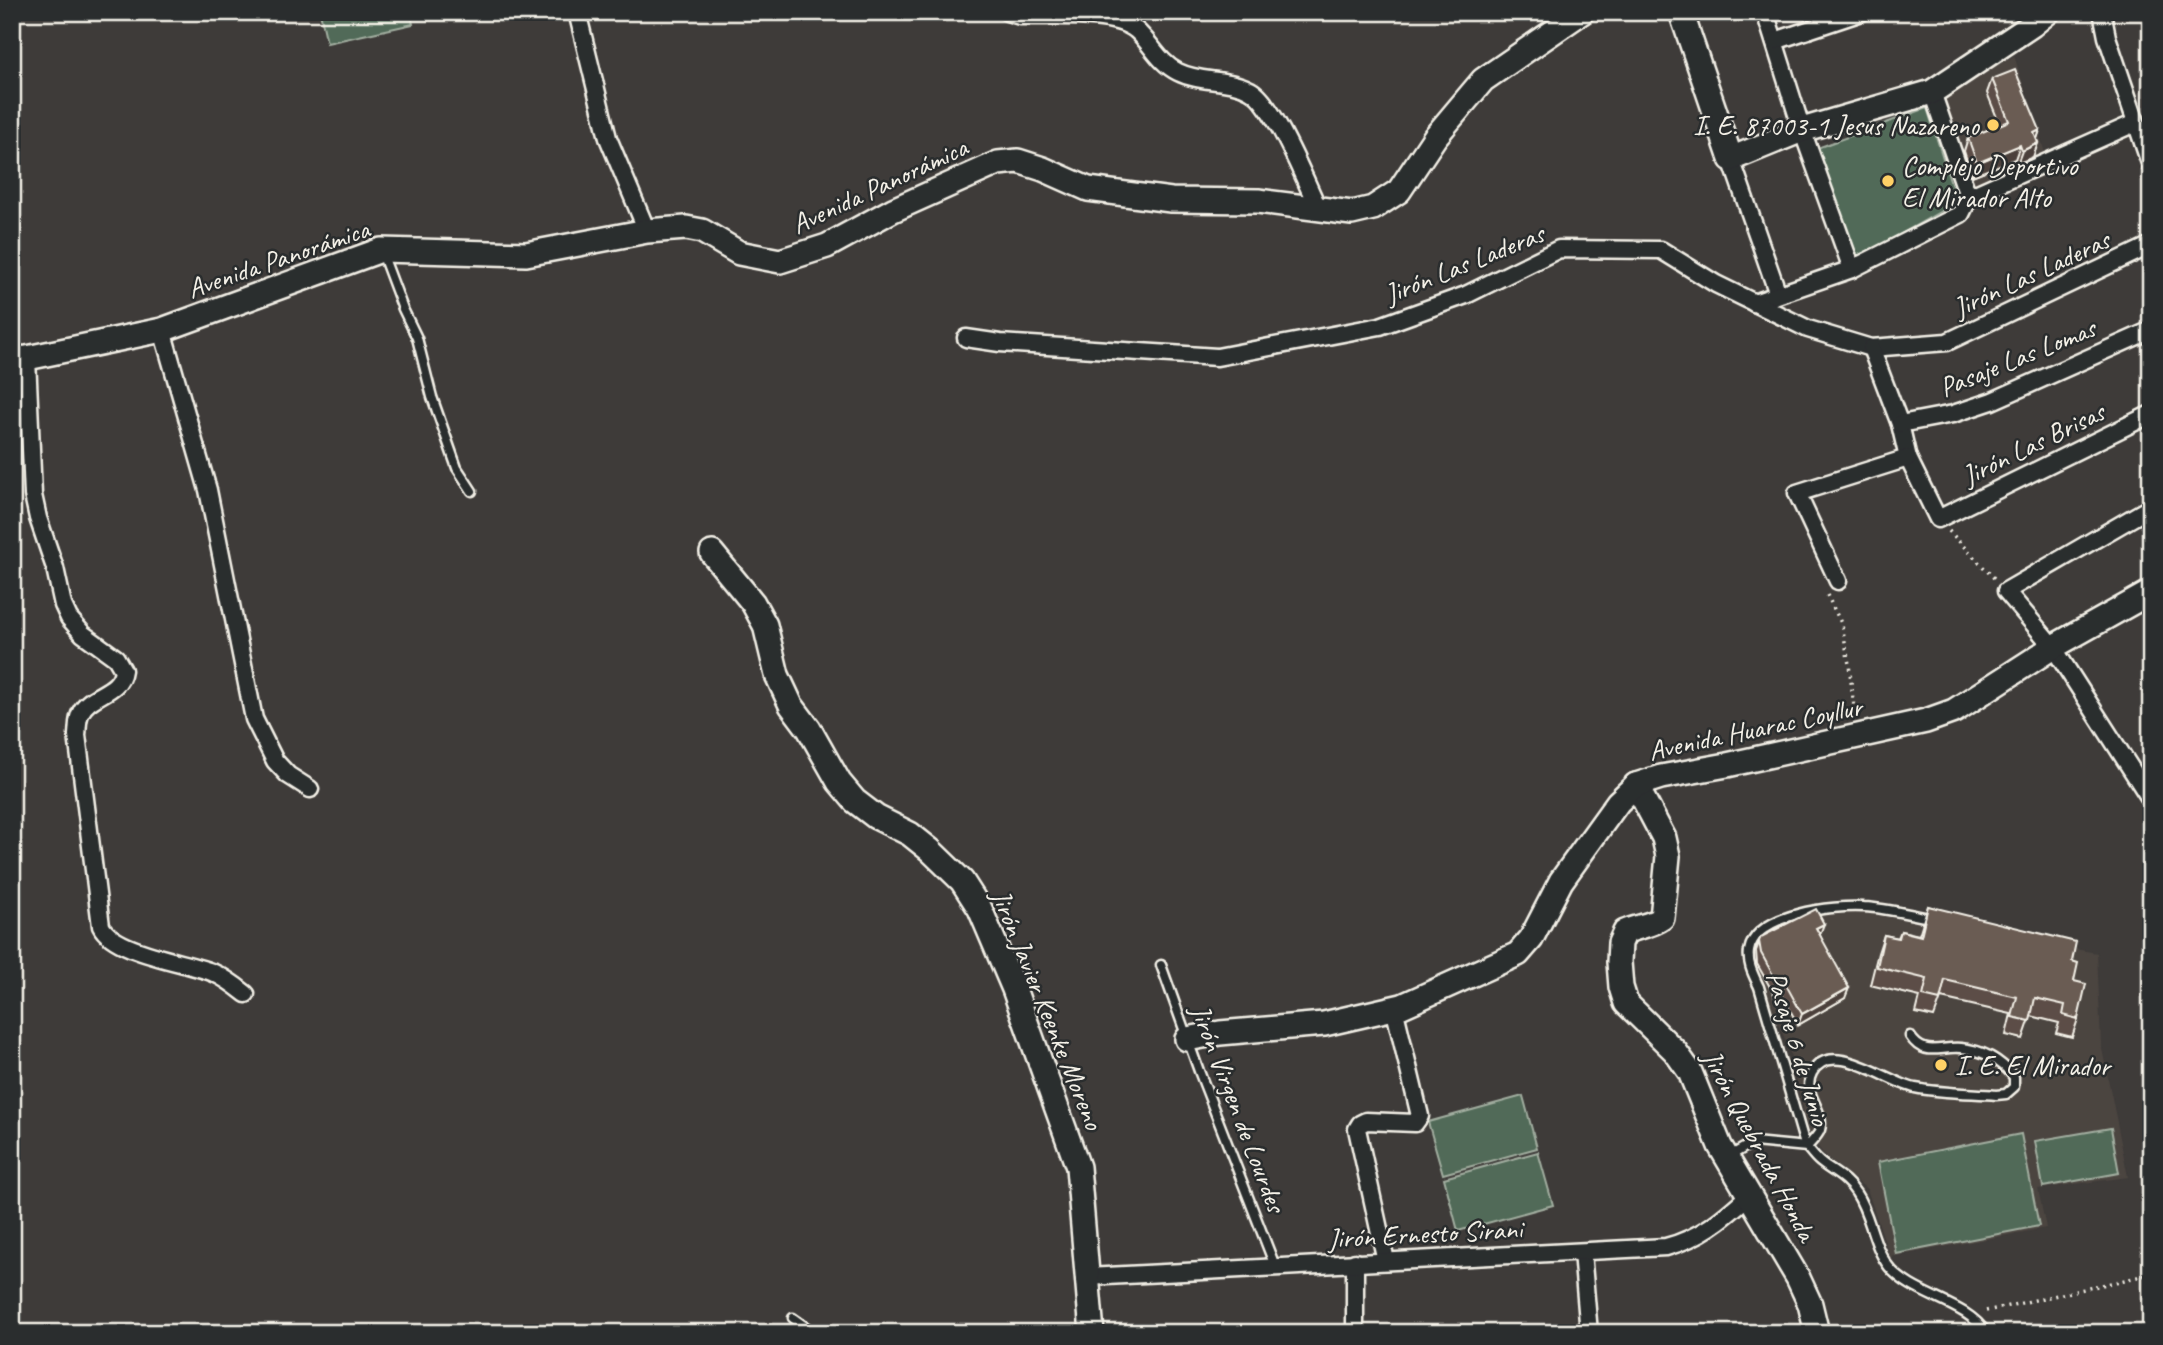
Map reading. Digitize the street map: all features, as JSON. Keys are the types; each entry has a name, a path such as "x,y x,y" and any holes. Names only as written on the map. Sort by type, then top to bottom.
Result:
{"main road":[{"name":"Avenida Panorámica","path":"20,359 162,330 381,250 527,254 647,231 686,228 702,231 739,253 780,261 827,246 893,211 998,163 1018,161 1088,189 1171,200 1258,201 1352,213 1373,208 1399,191 1435,137 1483,80 1582,12"},
{"path":"1681,12 1731,159 1802,130 1932,92 2036,17"},
{"name":"Jirón Javier Keenke Moreno","path":"712,552 753,603 765,625 778,675 791,705 809,729 839,782 855,802 876,817 910,834 930,850 962,881 974,898 1005,967 1077,1167 1092,1333"},
{"name":"Avenida Huarac Coyllur","path":"1187,1039 1220,1033 1324,1024 1402,1006 1518,954 1531,939 1561,881 1618,802 1636,785 1661,777 1926,721 1955,711 2053,647 2151,592"},
{"name":"Jirón Quebrada Honda","path":"1636,785 1664,838 1668,856 1662,918 1653,924 1637,926 1625,932 1620,943 1621,987 1626,1003 1675,1051 1690,1072 1720,1146 1798,1278 1810,1304 1816,1333"}],"street":[{"path":"1007,12 1020,16 1121,22 1135,29 1175,71 1191,77 1232,83 1250,89 1262,98 1272,114 1319,210"},
{"path":"1765,12 1802,130 1852,269"},
{"path":"1775,41 1862,12"},
{"path":"2102,12 2107,37 2151,166"},
{"path":"579,20 608,138 647,231"},
{"path":"1754,303 1852,269 1961,214 1966,204 1963,182 1932,92"},
{"path":"1966,198 2136,123"},
{"path":"1731,159 1778,294"},
{"name":"Jirón Las Laderas","path":"966,338 1000,343 1217,357 1380,326 1466,295 1559,249 1661,250 1716,284 1808,329 1871,348 1947,342 2151,245"},
{"path":"162,330 208,490 254,719 275,761 288,775 310,789"},
{"name":"Pasaje Las Lomas","path":"1900,424 1953,414 1992,401 2151,330"},
{"path":"1871,348 1900,424 1908,458 1938,519"},
{"path":"20,359 33,495 55,568 62,605 83,634 116,658 123,670 117,685 85,706 78,723 77,735 101,926 104,934 117,942 172,962 213,973 246,994"},
{"name":"Jirón Las Brisas","path":"1938,519 2151,414"},
{"path":"1838,581 1797,493 1908,458"},
{"path":"2151,507 2006,591 2053,647 2151,800"},
{"path":"1386,1261 1357,1131 1359,1125 1364,1122 1415,1123 1420,1116 1396,1016 1402,1006"},
{"name":"Jirón Ernesto Sirani","path":"1087,1277 1666,1247 1687,1242 1730,1213 1749,1195"},
{"path":"1582,1252 1589,1333"},
{"path":"1355,1262 1355,1333"}],"lane":[{"path":"381,250 416,338 432,397 457,468 472,491"},
{"name":"Pasaje 6 de Junio","path":"1945,921 1863,906 1811,911 1774,921 1757,933 1749,950 1751,969 1759,987 1807,1147 1817,1160 1843,1178 1856,1192 1890,1268 1935,1298 1969,1315 1986,1333"},
{"name":"Jirón Virgen de Lourdes","path":"1161,965 1275,1266"},
{"path":"1727,1157 1754,1142 1807,1147 1820,1132 1821,1122 1809,1094 1809,1082 1818,1064 1825,1059 1847,1060 1899,1084 1926,1090 1996,1095 2006,1094 2014,1087 2014,1077 1995,1057 1958,1048 1927,1050 1916,1045 1910,1036"},
{"path":"793,1318 814,1333"}],"path":[{"path":"1938,519 2006,591"},
{"path":"1838,581 1824,589 1842,625 1857,736"},
{"path":"1969,1315 2151,1274"}],"shaded area":[{"path":"2014,56 2046,156 1976,187 1969,185 1942,99 1945,94"},
{"path":"1860,912 2097,953 2101,1044 2128,1177 2038,1189 2046,1228 1890,1257 1867,1189 1825,1156 1809,1135 1789,1048 1753,968 1752,951 1760,938 1773,929 1809,917"}],"green space":[{"path":"320,12 410,12 413,24 327,43"},
{"path":"1927,108 1957,202 1857,259 1817,148"},
{"path":"1523,1096 1537,1148 1443,1174 1428,1122"},
{"path":"2111,1128 2119,1173 2043,1187 2035,1141"},
{"path":"2021,1134 2039,1226 1896,1254 1878,1162"},
{"path":"1538,1152 1553,1205 1458,1231 1444,1178"}],"building":[{"path":"2015,70 2040,130 2034,133 2038,143 2022,151 2020,145 1977,163 1968,138 2009,121 1992,79"},
{"path":"1928,906 2076,942 2072,961 2078,963 2074,981 2086,984 2078,1019 2063,1015 2065,1005 2035,998 2030,1021 2012,1017 2017,997 1945,980 1940,1000 1923,996 1927,979 1877,967 1884,935 1899,938 1901,931 1921,936"},
{"path":"1816,909 1824,924 1816,928 1849,988 1802,1014 1785,983 1779,986 1761,953 1759,941 1761,937"}],"place":[{"name":"I. E. 87003-1 Jesus Nazareno","path":"1993,125"},
{"name":"Complejo Deportivo El Mirador Alto","path":"1888,181"},
{"name":"I. E. El Mirador","path":"1941,1065"}]}
